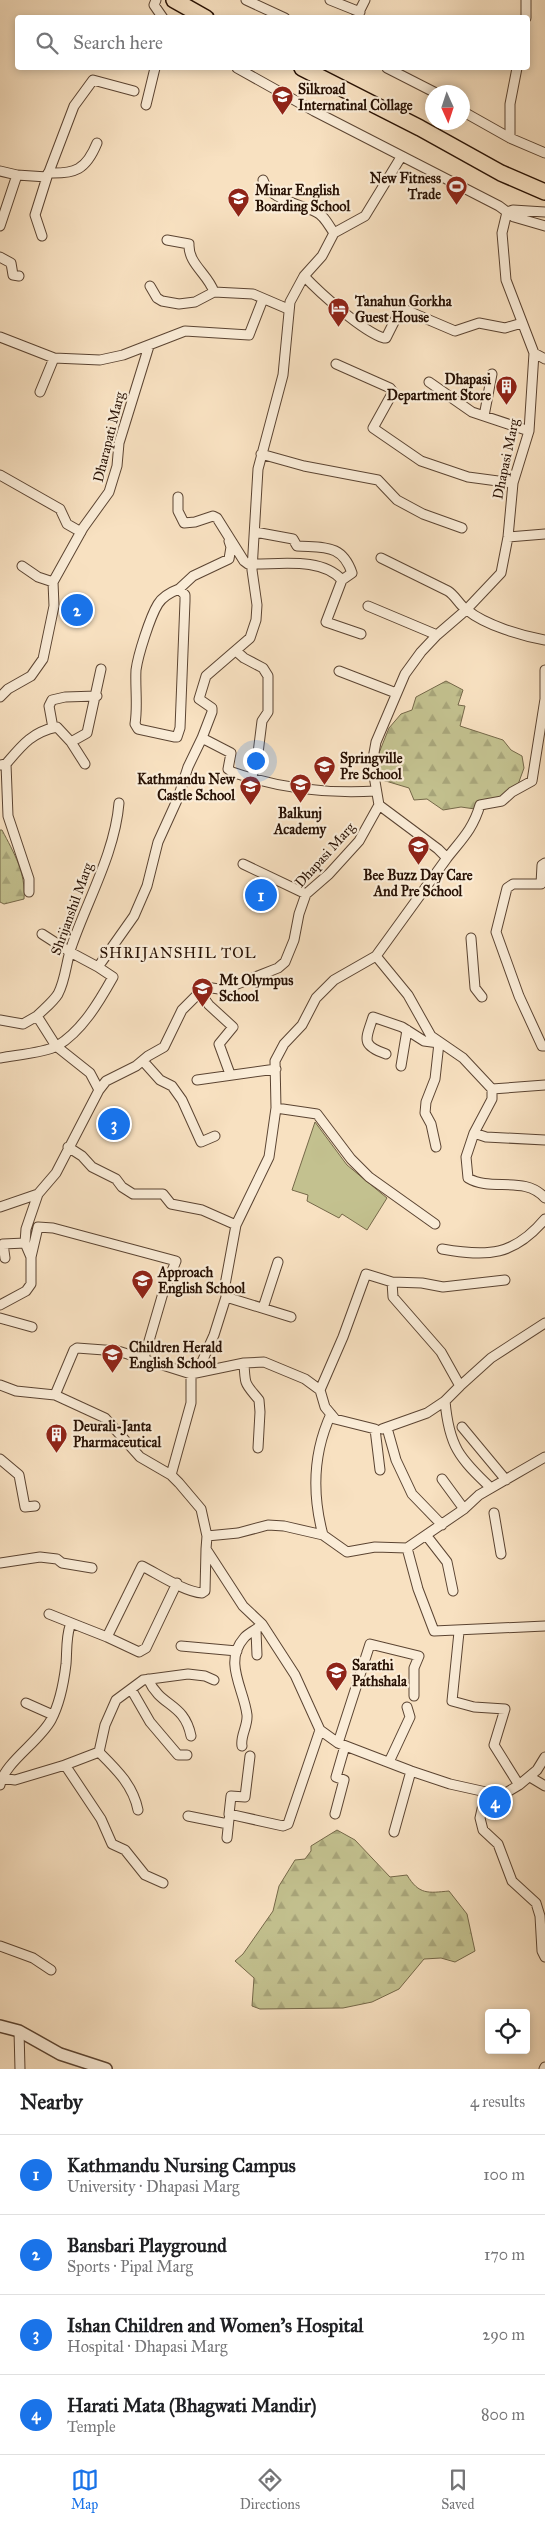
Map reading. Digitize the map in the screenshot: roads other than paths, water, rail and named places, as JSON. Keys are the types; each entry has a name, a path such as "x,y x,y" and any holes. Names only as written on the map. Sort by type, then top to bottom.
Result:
{"highway":[{"path":"174,0 201,15"},
{"path":"306,70 420,128 501,173 545,192"}],"street":[{"path":"156,0 154,6 161,15"},
{"path":"246,0 278,15"},
{"path":"330,0 358,15 365,0"},
{"path":"526,0 526,15"},
{"path":"146,105 155,70"},
{"path":"241,70 401,157 492,202 524,221 545,226"},
{"path":"391,70 425,87"},
{"path":"510,138 510,104 518,70"},
{"path":"42,236 36,215 48,175 74,106 93,80 134,91"},
{"path":"470,116 510,138 545,153"},
{"path":"0,171 17,175 70,174 87,160 97,143"},
{"path":"198,698 208,673 250,638 256,620 253,564 258,468 283,375 288,309 292,296 304,276 322,256 334,233 365,216 401,157"},
{"path":"0,226 17,175"},
{"path":"263,180 265,187 275,195 318,212 334,233"},
{"path":"507,212 513,210 545,212"},
{"name":"Dhapasi Marg","path":"200,993 205,987 219,989 230,987 278,968 285,962 294,940 298,914 306,894 329,874 360,841 378,805 372,764 376,742 406,674 420,652 466,610 501,573 508,536 513,483 529,431 534,354 506,280 502,232 507,212"},
{"path":"167,240 189,244 190,256 211,284 214,292"},
{"path":"0,257 11,264 13,275 19,276"},
{"path":"304,276 320,292 365,329 384,338 386,338 401,308 455,331 479,324 505,328 522,324"},
{"path":"150,286 157,298 179,304 195,302 214,292 253,294 288,309"},
{"path":"0,337 54,358 112,358 149,346 185,331 249,335 262,299"},
{"name":"Dharapati Marg","path":"53,582 82,530 109,492 117,466 118,443 149,346"},
{"path":"534,354 545,359"},
{"path":"40,392 54,358"},
{"path":"336,364 390,388 393,392 373,428 421,461 468,477 513,483"},
{"path":"484,416 492,374"},
{"path":"428,382 472,412 529,431"},
{"path":"261,454 304,466 378,480 397,500 424,514 462,528"},
{"path":"0,475 60,508 67,524 82,530"},
{"path":"178,497 178,511 184,522 195,522 213,516 217,518 244,561 253,564 286,563 316,566 335,572 342,580"},
{"path":"255,532 293,539 297,546 326,549 344,556 352,574 342,580 326,622 361,634"},
{"path":"508,536 545,534"},
{"path":"179,589 185,595 185,601 182,697 180,728 177,736 138,729 136,724 136,678 139,653 158,604 170,592 179,589 193,576 229,559 231,547 228,536"},
{"path":"381,558 448,590 466,610 521,634 545,640"},
{"path":"0,697 8,689 31,676 43,659 54,606 53,582 22,566"},
{"path":"368,606 437,635"},
{"path":"236,651 244,658 263,668 268,676 268,712 262,721 257,761 251,779"},
{"path":"71,742 87,733 97,696 101,669"},
{"path":"201,1371 201,1364 214,1335 226,1297 225,1285 236,1225 269,1157 276,1108 275,1061 284,1044 302,1024 316,998 334,980 376,956 447,858 473,826 477,819 480,805 502,801 512,792 532,781 545,699 545,670"},
{"path":"339,671 396,694"},
{"path":"53,728 48,706 52,700 65,697 97,696"},
{"path":"98,967 137,908 147,886 158,842 178,798 188,767 212,712 212,708 198,698 182,697"},
{"path":"29,892 29,879 8,816 3,765 31,736 57,727 71,742 85,764"},
{"path":"202,738 231,753 228,769 251,779 306,789 350,793 376,791"},
{"name":"Shrijanshil Marg","path":"37,1016 58,994 70,952 102,867 118,817 119,803"},
{"path":"378,805 438,849 447,858"},
{"path":"545,863 542,866 541,884 513,884 507,888 496,932 519,996 542,1046 545,1046"},
{"path":"243,864 306,894"},
{"path":"0,1058 56,1046 72,1036 100,1000 113,977 42,934"},
{"path":"471,938 475,988 482,998"},
{"path":"376,956 408,995 426,1030 439,1043 464,1058 492,1090 492,1099 474,1133 466,1157 468,1178 475,1182 513,1184 536,1189 545,1197"},
{"path":"31,1257 25,1243 26,1229 38,1194 56,1173 99,1090 106,1081 164,1047 182,1010 200,993 233,1027 219,1044 230,1074"},
{"path":"0,1020 23,1024 37,1016 56,1046 90,1072 99,1090"},
{"path":"386,1054 372,1049 367,1044 366,1040 373,1017 407,1030 424,1040 439,1043"},
{"path":"400,1066 407,1030"},
{"path":"436,1147 431,1124 425,1113 426,1102 435,1079 439,1043"},
{"path":"143,1061 160,1080 172,1086 182,1100 201,1142 215,1136"},
{"path":"197,1080 276,1069"},
{"path":"492,1090 545,1085"},
{"path":"276,1108 317,1114 352,1159 369,1177 436,1224"},
{"path":"474,1133 486,1137 545,1140"},
{"path":"68,1147 82,1156 92,1167 116,1179 122,1187 134,1194 163,1194 171,1204 202,1210 236,1225"},
{"path":"0,1207 38,1194"},
{"path":"442,1249 460,1252 503,1252 523,1241 545,1219"},
{"path":"0,1305 30,1287 33,1278 30,1267 31,1257 38,1227 54,1228 176,1260 144,1358"},
{"path":"5,1258 3,1244 25,1243"},
{"path":"263,1308 278,1262"},
{"path":"320,1390 343,1337 366,1274 392,1282 422,1283 443,1288 505,1280"},
{"path":"392,1282 393,1297 441,1352 460,1386"},
{"path":"226,1297 291,1317"},
{"path":"0,1318 32,1327"},
{"path":"55,1396 74,1350 77,1348 118,1351 191,1374 244,1363 264,1362 305,1379 320,1390 325,1407 335,1419 375,1429 387,1428 426,1413 445,1401 491,1358 545,1323"},
{"path":"244,1363 248,1390 259,1400 258,1448"},
{"path":"171,1475 191,1403 191,1374"},
{"path":"0,1386 16,1391 55,1396 105,1418 140,1457 171,1475 201,1509 207,1536 205,1591 202,1594 195,1592 142,1566 138,1570 106,1636"},
{"path":"445,1401 447,1426 454,1447 491,1488"},
{"path":"323,1535 318,1514 317,1458 320,1442 331,1414"},
{"path":"462,1427 506,1480"},
{"path":"387,1428 396,1460 412,1494 442,1524"},
{"path":"375,1429 380,1470"},
{"path":"207,1536 238,1533 268,1525 302,1529 323,1535 347,1552 375,1548 407,1548 491,1488 545,1457"},
{"path":"0,1459 19,1475 25,1507 35,1506"},
{"path":"442,1479 464,1509"},
{"path":"494,1514 501,1554"},
{"path":"426,1535 447,1562 453,1591"},
{"path":"407,1548 418,1589 434,1631 459,1632 545,1626"},
{"path":"206,1549 243,1606 295,1675 320,1730 342,1744 450,1784 504,1794 530,1777 545,1757"},
{"path":"0,1563 40,1558 57,1559 62,1563 92,1568"},
{"path":"49,1614 106,1636 139,1652 146,1648 177,1583"},
{"path":"0,1780 8,1767 30,1748 53,1715 65,1675 69,1630 74,1624"},
{"path":"242,1746 248,1719 245,1697 236,1680 234,1667 237,1651 246,1635 259,1627"},
{"path":"257,1655 259,1627"},
{"path":"459,1632 452,1701 474,1706 505,1709 494,1745 519,1785"},
{"path":"335,1814 344,1780 336,1777 342,1744 370,1644 418,1656 414,1668 414,1696"},
{"path":"181,1646 237,1651"},
{"path":"99,1752 105,1725 116,1700 132,1689 148,1679 188,1674 204,1676 214,1680"},
{"path":"148,1679 156,1695 180,1711 188,1721 191,1736"},
{"path":"132,1689 150,1722 178,1755 187,1755"},
{"path":"26,1704 53,1715"},
{"path":"389,1762 410,1718 407,1707"},
{"path":"188,1816 283,1826 288,1824 320,1730"},
{"path":"0,1780 15,1780 65,1765 99,1752"},
{"path":"99,1752 120,1772 129,1786 138,1810"},
{"path":"227,1838 231,1796 245,1796 250,1756"},
{"path":"65,1765 101,1819 112,1844 125,1850 145,1875 163,1883"},
{"path":"394,1832 411,1771"},
{"path":"530,1777 545,1786"},
{"path":"486,1792 480,1818 483,1830 498,1844 512,1881 536,1903 540,1916 542,1951 545,1957"},
{"path":"0,1946 33,1958 50,1970"},
{"path":"0,2026 19,2031 60,2054 106,2069"},
{"path":"19,2031 20,2069"}],"place":[{"name":"Silkroad Internatinal Collage","path":"282,116"},
{"name":"New Fitness Trade","path":"457,205"},
{"name":"Minar English Boarding School","path":"239,217"},
{"name":"Tanahun Gorkha Guest House","path":"339,328"},
{"name":"Dhapasi Department Store","path":"507,406"},
{"name":"Bansbari Playground","path":"77,610"},
{"name":"Springville Pre School","path":"324,785"},
{"name":"Balkunj Academy","path":"300,804"},
{"name":"Kathmandu New Castle School","path":"251,806"},
{"name":"Bee Buzz Day Care And Pre School","path":"418,866"},
{"name":"Kathmandu Nursing Campus","path":"261,895"},
{"name":"Mt Olympus School","path":"203,1007"},
{"name":"Ishan Children and Women's Hospital","path":"114,1124"},
{"name":"Approach English School","path":"142,1299"},
{"name":"Children Herald English School","path":"113,1374"},
{"name":"Deurali-Janta Pharmaceutical","path":"57,1453"},
{"name":"Sarathi Pathshala","path":"336,1692"},
{"name":"Harati Mata (Bhagwati Mandir)","path":"495,1802"}],"district":[{"name":"SHRIJANSHIL TOL","path":"178,953"}]}
